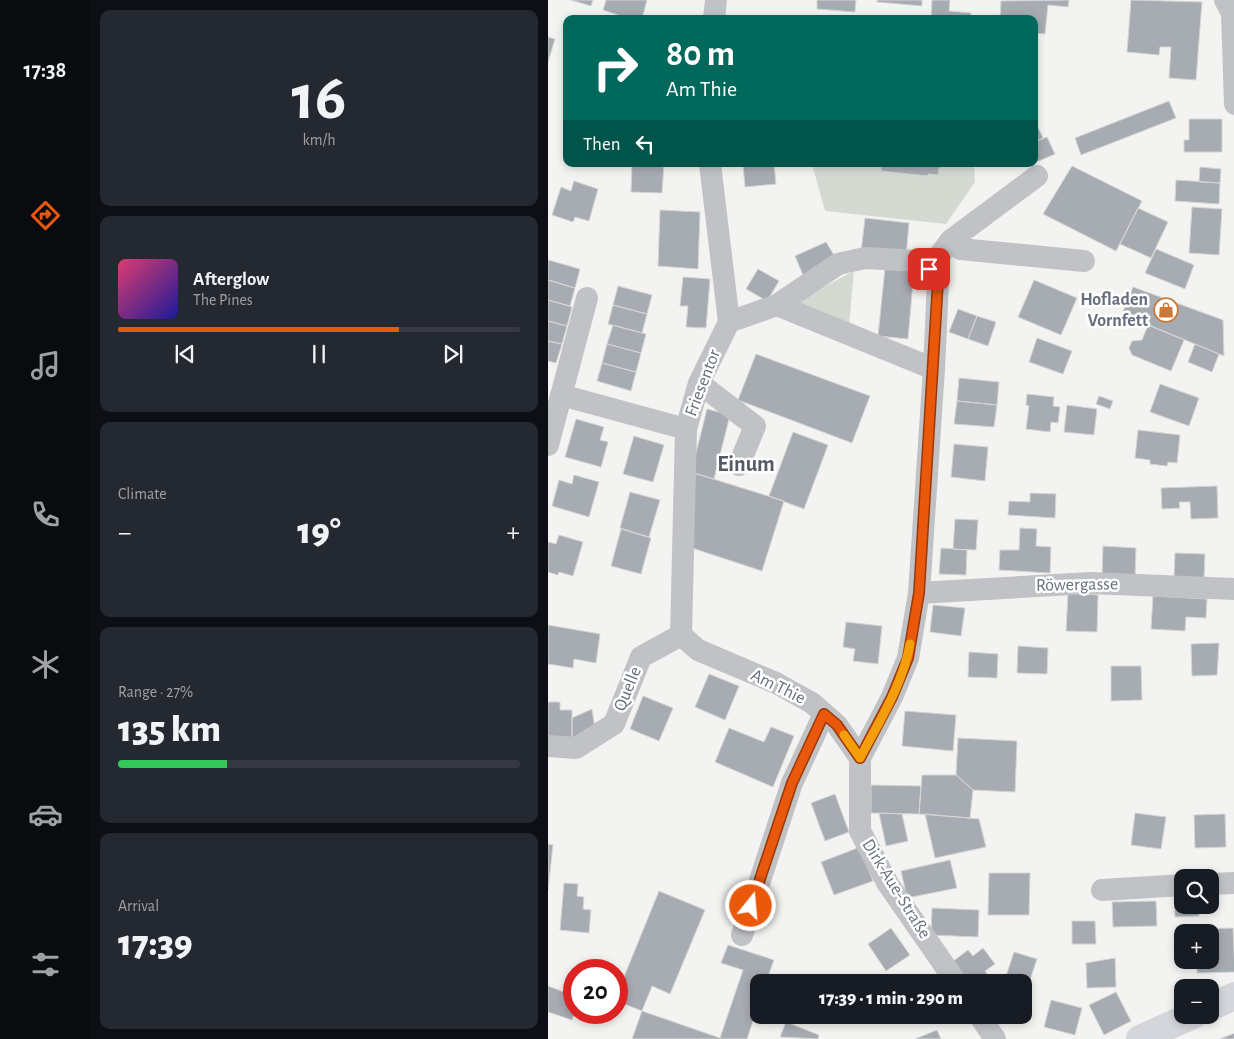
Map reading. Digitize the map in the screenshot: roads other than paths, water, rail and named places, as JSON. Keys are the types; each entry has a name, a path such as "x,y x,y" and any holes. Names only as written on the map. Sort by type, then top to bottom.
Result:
{"main road":[{"path":"1219,1003 1234,996"},
{"path":"1140,1039 1174,1024"}],"street":[{"path":"714,15 716,0"},
{"path":"1231,7 1234,104"},
{"path":"710,167 729,322 777,305 838,264 865,258 919,261 929,269 938,281 919,593 908,658 892,697 860,758"},
{"path":"929,269 951,240 1037,176"},
{"path":"951,240 960,249 1084,261"},
{"path":"548,445 588,298"},
{"path":"777,305 934,369"},
{"name":"Friesentor","path":"681,635 686,429 699,384 729,322"},
{"path":"699,384 755,426 739,465"},
{"path":"564,387 686,429"},
{"name":"Röwergasse","path":"919,593 1090,583 1234,589"},
{"name":"Am Thie","path":"681,635 698,650 776,683 812,704 837,725 860,758"},
{"name":"Quelle","path":"548,746 576,748 614,724 641,657 681,635"},
{"path":"742,935 792,783 824,714"},
{"name":"Dirk-Aue-Straße","path":"860,758 860,831 888,884 950,974"},
{"path":"1219,884 1234,883"},
{"path":"1102,890 1174,886"},
{"path":"984,1024 995,1039"}],"place":[{"name":"Hofladen Vornfett","path":"1166,310"}],"district":[{"name":"Einum","path":"746,464"}]}
